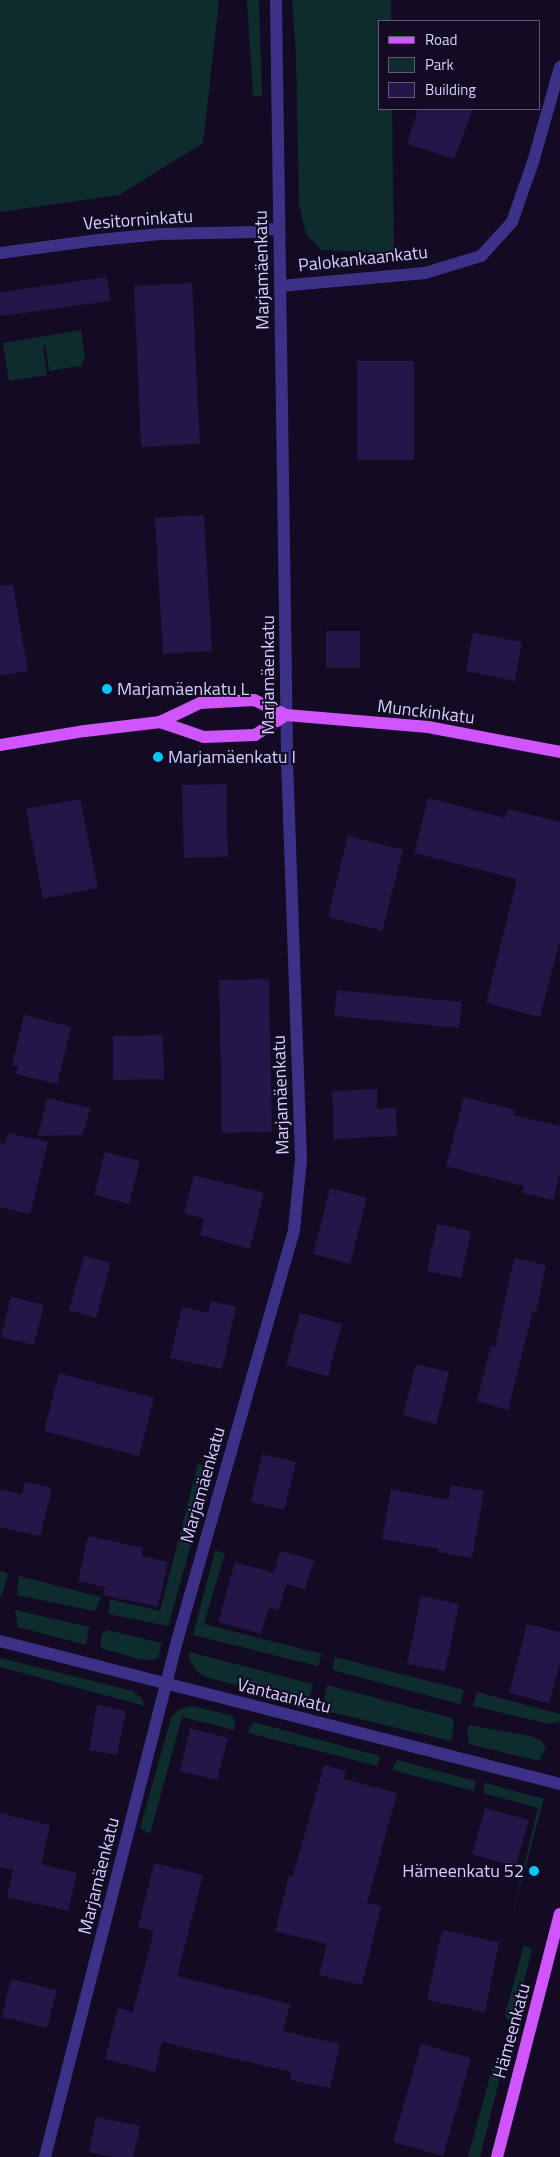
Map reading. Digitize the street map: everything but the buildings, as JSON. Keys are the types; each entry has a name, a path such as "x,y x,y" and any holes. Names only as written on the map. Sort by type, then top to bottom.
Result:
{"main road":[{"name":"Munckinkatu","path":"0,746 85,731 160,722 200,703 254,700 286,715 428,727 560,752"},
{"name":"Munckinkatu","path":"160,722 204,737 256,735 286,715"},
{"name":"Hämeenkatu","path":"497,2157 560,1914"}],"street":[{"name":"Marjamäenkatu","path":"45,2157 167,1684 294,1230 301,1160 286,715 276,0"},
{"name":"Palokankaankatu","path":"280,286 426,273 481,256 512,222 533,162 560,68"},
{"name":"Vesitorninkatu","path":"0,253 161,234 254,232 279,228"},
{"name":"Vantaankatu","path":"0,1641 560,1784"}],"green space":[{"path":"0,0 219,0 203,143 119,195 0,212"},
{"path":"247,0 259,0 262,96 253,96"},
{"path":"292,0 391,0 391,20 378,20 378,110 392,110 394,253 321,250 306,234 299,205 296,54"},
{"path":"81,330 85,356 81,366 49,371 45,345 43,346 47,375 9,381 3,343"},
{"path":"198,1464 213,1467 168,1626 108,1614 110,1599 160,1611"},
{"path":"215,1551 225,1553 204,1624 322,1654 318,1666 193,1635"},
{"path":"0,1571 8,1573 3,1592 0,1596"},
{"path":"19,1576 101,1597 95,1611 17,1595"},
{"path":"15,1610 89,1627 86,1645 18,1627"},
{"path":"107,1630 162,1643 158,1658 151,1660 139,1659 100,1648 102,1634"},
{"path":"189,1652 313,1684 308,1704 209,1678 197,1672 189,1658"},
{"path":"335,1657 464,1690 460,1704 332,1670"},
{"path":"0,1658 133,1691 141,1698 145,1706 0,1667"},
{"path":"327,1685 452,1718 454,1726 451,1741 331,1712 324,1698"},
{"path":"477,1692 560,1714 560,1722 549,1724 473,1706"},
{"path":"191,1706 231,1715 235,1721 234,1730 182,1717 150,1834 140,1828 171,1718 179,1709"},
{"path":"253,1722 380,1756 377,1766 248,1733"},
{"path":"469,1725 530,1736 541,1740 546,1748 539,1761 469,1744 467,1734"},
{"path":"397,1760 476,1781 474,1791 392,1770"},
{"path":"485,1783 544,1799 511,1919 538,1808 483,1793"},
{"path":"524,1945 532,1950 514,2021 506,2019 505,2015"},
{"path":"495,2058 504,2061 480,2157 468,2157"}],"place":[{"name":"Marjamäenkatu L","path":"107,689"},
{"name":"Marjamäenkatu I","path":"158,757"},
{"name":"Hämeenkatu 52","path":"534,1871"}]}
